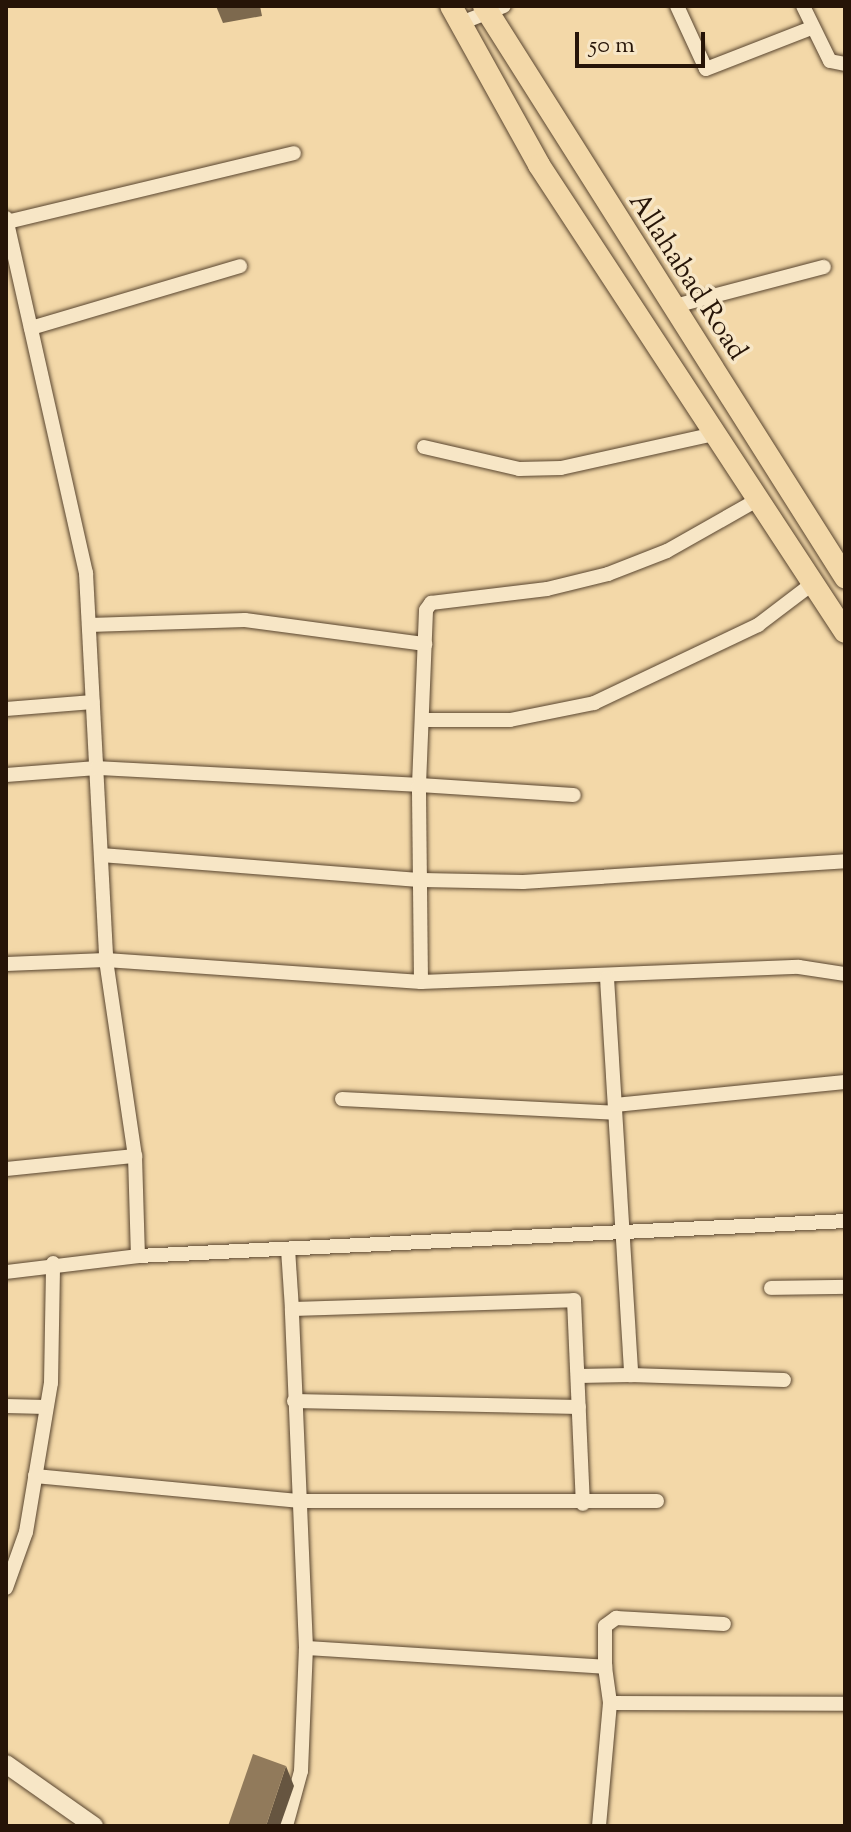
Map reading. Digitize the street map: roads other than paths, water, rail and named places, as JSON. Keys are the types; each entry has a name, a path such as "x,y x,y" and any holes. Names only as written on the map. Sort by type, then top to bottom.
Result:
{"main road":[{"name":"Allahabad Road","path":"492,8 671,307 842,568"},
{"path":"456,14 539,165 845,632"}],"street":[{"path":"677,6 706,69 811,28"},
{"path":"803,6 811,28 830,61 845,64"},
{"path":"456,14 492,8"},
{"path":"138,1256 135,1156 106,960 86,573 6,220 294,153"},
{"path":"31,328 240,266"},
{"path":"671,307 824,267"},
{"path":"424,447 519,469 561,468 714,434"},
{"path":"421,982 419,785 426,610 439,599 547,589 608,574 667,551 757,500"},
{"path":"424,720 510,720 594,703 758,625 812,584"},
{"path":"89,625 245,620 425,644"},
{"path":"6,709 93,702"},
{"path":"6,775 97,768 574,795"},
{"path":"101,855 422,880 523,882 845,861"},
{"path":"6,964 106,960 421,982 607,978 799,967 845,974"},
{"path":"607,978 631,1375"},
{"path":"342,1099 615,1109 845,1082"},
{"path":"6,1169 135,1156"},
{"path":"6,1272 53,1263 138,1256 845,1221"},
{"path":"286,1826 301,1771 306,1648 288,1249"},
{"path":"6,1588 26,1532 46,1407 53,1263"},
{"path":"771,1288 845,1287"},
{"path":"292,1309 574,1300 583,1504"},
{"path":"578,1376 784,1380"},
{"path":"294,1401 579,1407"},
{"path":"6,1406 46,1407"},
{"path":"35,1476 298,1501 583,1504 657,1501"},
{"path":"599,1826 610,1703 605,1667 605,1626 616,1618 724,1624"},
{"path":"306,1648 605,1667"},
{"path":"610,1703 845,1704"},
{"path":"6,1764 94,1826"},
{"path":"6,1777 79,1826"}]}
